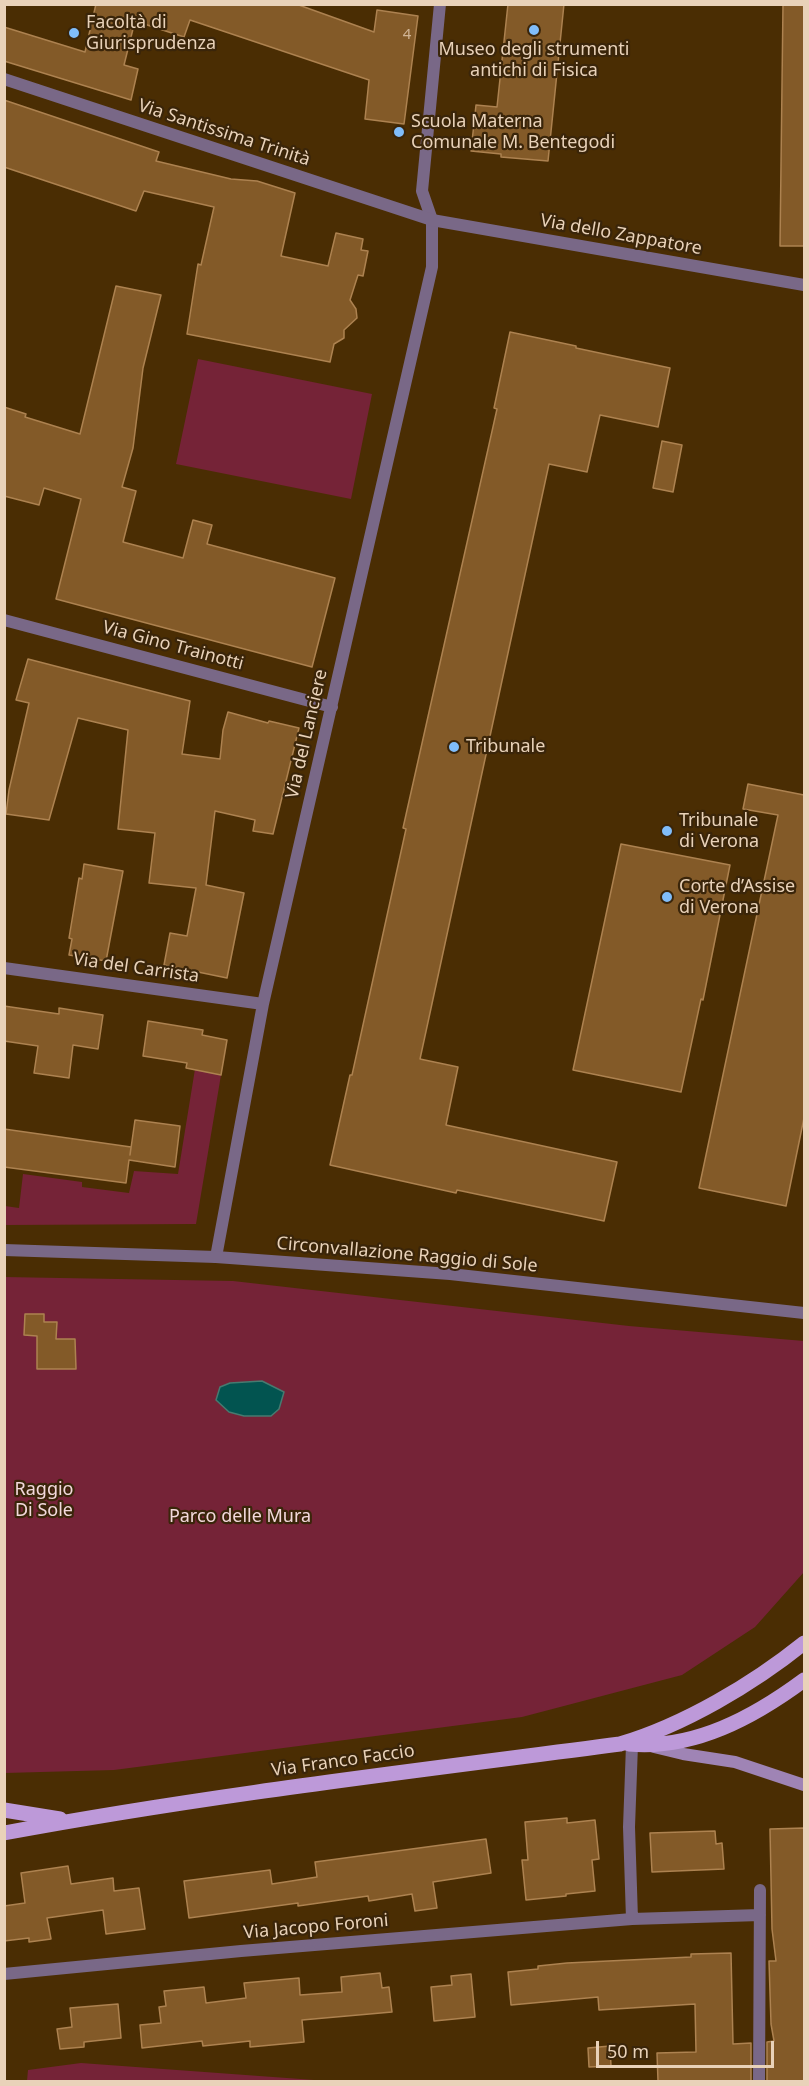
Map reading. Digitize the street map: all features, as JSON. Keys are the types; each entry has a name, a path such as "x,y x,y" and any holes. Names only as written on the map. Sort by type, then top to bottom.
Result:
{"main road":[{"name":"Via Franco Faccio","path":"626,1744 677,1723 773,1668 804,1643"},
{"name":"Via Franco Faccio","path":"650,1746 685,1741 723,1728 781,1697 804,1680"},
{"name":"Via Franco Faccio","path":"4,1833 72,1820 336,1781 626,1744 650,1746 735,1762 804,1785"},
{"name":"Via Franco Faccio","path":"4,1810 72,1820"},
{"name":"Via Franco Faccio","path":"4,1822 72,1820"}],"street":[{"name":"Via del Lanciere","path":"216,1257 263,1004 432,267 432,220 422,191 440,4"},
{"name":"Via Santissima Trinità","path":"4,79 432,220"},
{"name":"Via dello Zappatore","path":"432,220 804,285"},
{"name":"Via Gino Trainotti","path":"4,620 332,707"},
{"name":"Via del Carrista","path":"4,968 263,1004"},
{"name":"Circonvallazione Raggio di Sole","path":"4,1250 216,1257 450,1274 804,1313"},
{"path":"626,1744 632,1919"},
{"path":"759,2082 760,1890"},
{"name":"Via Jacopo Foroni","path":"4,1974 241,1951 632,1919 760,1915"}],"green space":[{"path":"198,359 372,394 351,499 176,464"},
{"path":"195,1069 221,1075 196,1224 5,1225 5,1206 19,1208 23,1174 82,1182 82,1187 129,1193 134,1171 178,1174"},
{"name":"Parco delle Mura","path":"4,1277 233,1281 629,1326 804,1341 804,1572 755,1627 682,1675 522,1717 114,1770 5,1773"},
{"path":"81,2063 328,2081 27,2081 28,2070"}],"water":[{"path":"262,1381 284,1392 279,1409 271,1416 244,1416 229,1412 216,1400 220,1387 230,1383"}],"building":[{"path":"96,4 296,4 374,32 377,10 418,16 404,124 365,119 369,80 190,20 184,37 135,21 124,65 138,69 131,100 4,61 4,27 85,52"},
{"path":"508,4 564,4 548,161 501,157 501,154 471,151 476,105 497,107"},
{"path":"783,4 804,4 804,246 780,246"},
{"path":"4,100 159,152 156,161 231,179 257,181 295,193 281,256 328,266 336,233 363,239 361,250 368,251 363,276 358,275 350,300 356,309 357,318 344,330 344,338 334,344 330,362 187,334 198,264 201,265 214,207 144,191 136,211 4,167"},
{"path":"116,286 161,295 143,368 133,448 122,487 136,491 123,542 183,558 193,520 212,525 207,544 335,578 312,667 56,599 81,499 44,488 39,505 4,496 4,407 26,414 25,417 80,434"},
{"name":"Tribunale","path":"510,332 670,368 658,427 600,415 587,472 549,464 420,1059 458,1067 446,1125 617,1162 604,1221 457,1190 456,1193 330,1165 350,1075 352,1075 406,829 403,828 497,409 494,408"},
{"path":"662,441 682,445 673,492 653,488"},
{"path":"28,659 190,701 182,754 220,759 223,730 228,712 268,723 269,721 299,728 273,834 253,831 255,820 215,811 206,885 244,893 227,978 164,965 170,933 187,936 196,888 149,883 155,833 118,829 128,730 78,718 49,820 6,814 9,790 29,703 16,700"},
{"path":"748,784 804,795 804,1118 786,1206 699,1188 778,815 743,809"},
{"path":"621,844 730,865 703,1000 701,999 681,1092 573,1070"},
{"path":"84,864 123,871 106,961 69,955 72,939 69,938 79,878 82,879"},
{"path":"4,1006 59,1014 59,1008 103,1015 98,1049 73,1045 69,1078 34,1073 38,1046 4,1041"},
{"path":"148,1021 203,1030 202,1035 227,1040 221,1075 186,1068 187,1063 143,1056"},
{"path":"135,1120 180,1126 175,1167 129,1160 126,1183 4,1167 4,1129 131,1147 130,1155"},
{"path":"25,1314 44,1314 44,1322 57,1322 56,1339 75,1339 76,1369 37,1369 37,1336 24,1335"},
{"path":"567,1818 567,1823 595,1820 599,1859 592,1860 595,1891 526,1900 522,1860 528,1860 525,1822"},
{"path":"804,1828 804,2082 767,2082 767,2042 774,2041 771,2024 769,1961 776,1961 772,1929 770,1829"},
{"path":"715,1831 716,1844 722,1843 724,1869 652,1872 650,1833"},
{"path":"486,1839 491,1873 433,1882 437,1908 415,1911 412,1894 369,1901 368,1896 298,1906 298,1903 189,1918 184,1881 270,1870 272,1884 317,1877 315,1862"},
{"path":"68,1866 71,1884 113,1878 114,1891 139,1888 145,1929 106,1934 103,1910 47,1918 51,1939 29,1942 29,1938 4,1941 4,1906 25,1903 21,1873"},
{"path":"731,1953 733,2044 751,2043 751,2082 658,2081 657,2053 696,2052 695,2004 599,2010 598,1997 511,2005 508,1972 567,1963"},
{"path":"380,1973 382,1988 389,1987 392,2012 302,2020 304,2042 250,2047 250,2041 203,2046 202,2041 142,2048 140,2025 161,2023 159,2007 166,2006 164,1991 204,1987 206,2003 246,1998 244,1983 299,1978 300,1995 342,1992 341,1977"},
{"path":"471,1974 475,2017 434,2021 431,1987 452,1985 451,1976"},
{"path":"118,2004 121,2038 84,2042 84,2047 60,2049 57,2029 72,2027 70,2008"},
{"path":"610,2046 611,2066 589,2067 588,2048"}],"place":[{"name":"Museo degli strumenti antichi di Fisica","path":"534,30"},
{"name":"Facoltà di Giurisprudenza","path":"74,33"},
{"name":"Scuola Materna Comunale M. Bentegodi","path":"399,132"},
{"name":"Tribunale","path":"454,747"},
{"name":"Tribunale di Verona","path":"667,831"},
{"name":"Corte d’Assise di Verona","path":"667,897"}],"park label":[{"name":"Raggio Di Sole","path":"44,1500"}]}
